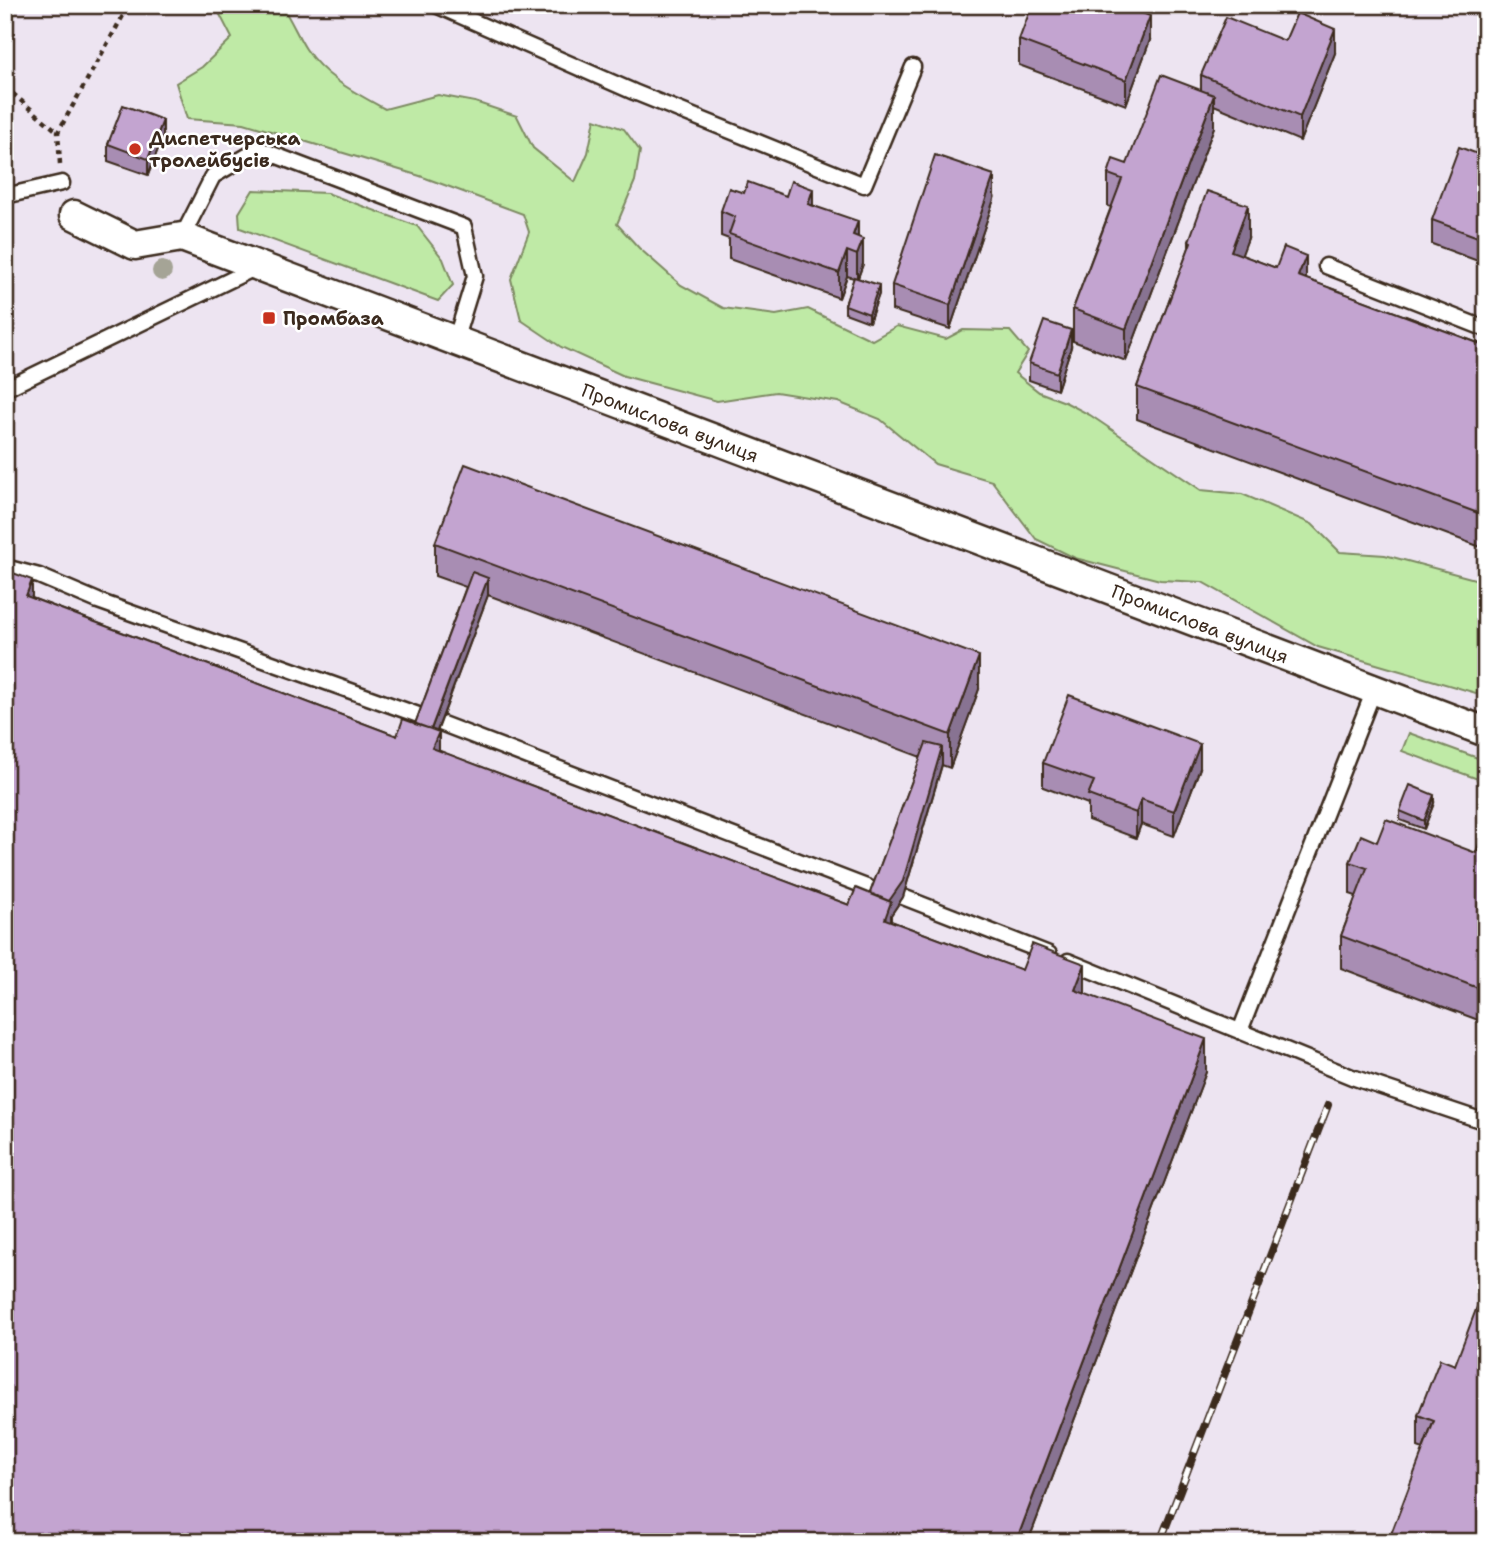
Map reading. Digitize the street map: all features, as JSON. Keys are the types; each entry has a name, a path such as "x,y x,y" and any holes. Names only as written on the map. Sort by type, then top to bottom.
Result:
{"street":[{"path":"74,215 135,245 181,237"},
{"name":"Промислова вулиця","path":"181,237 1486,732"}],"lane":[{"path":"436,5 635,92 864,185 913,67"},
{"path":"181,237 213,176 258,149 271,153 464,227 475,276 455,341"},
{"path":"5,196 62,183"},
{"path":"5,389 258,266"},
{"path":"1326,266 1486,329"},
{"path":"5,567 39,576 98,601 424,717"},
{"path":"1240,1031 1374,690"},
{"path":"440,723 877,891"},
{"path":"903,897 1352,1077 1486,1122"}],"path":[{"path":"62,183 58,132 129,5"},
{"path":"5,87 58,132"}],"shaded area":[{"path":"5,5 1486,5 1486,1542 5,1542"}],"green space":[{"path":"215,5 281,5 306,49 322,68 342,84 385,109 438,95 475,102 517,116 533,148 575,182 588,153 595,119 624,129 640,151 635,181 617,224 639,248 681,285 723,308 776,315 808,309 872,340 897,326 946,339 963,330 1010,331 1028,352 1015,373 1039,392 1090,415 1201,490 1242,494 1312,524 1340,552 1385,555 1486,582 1486,696 1318,647 1202,582 1160,580 1075,558 1036,539 992,481 935,464 880,419 838,402 776,392 717,401 624,376 561,347 521,320 511,279 529,232 523,214 420,176 244,123 187,119 176,83 202,67 232,38"},
{"path":"253,190 327,193 417,226 443,259 453,285 438,301 240,228 239,213"},
{"path":"1409,733 1486,761 1486,782 1402,751"}],"building":[{"path":"1032,5 1122,5 1150,16 1126,80 1019,40"},
{"path":"1297,13 1335,29 1300,117 1201,75 1226,17 1285,41"},
{"path":"1161,75 1214,95 1126,329 1073,309 1122,179 1108,174 1113,159 1127,164"},
{"path":"123,105 163,120 148,159 108,144"},
{"path":"1459,147 1486,157 1486,240 1432,220"},
{"path":"935,155 994,175 950,305 892,285"},
{"path":"791,181 813,189 808,204 858,221 853,235 863,239 857,255 847,251 839,273 729,234 735,217 721,211 729,188 744,193 748,182 786,196"},
{"path":"1207,191 1248,205 1231,251 1276,268 1284,247 1306,256 1298,276 1486,346 1486,516 1137,387"},
{"path":"854,277 879,285 869,314 845,305"},
{"path":"1044,321 1071,330 1057,373 1029,363"},
{"path":"465,464 979,656 950,735 435,543"},
{"path":"5,570 32,580 26,596 397,736 403,719 439,732 432,748 849,905 856,888 891,902 885,919 1022,970 1032,944 1085,964 1075,990 1206,1039 1016,1542 5,1542"},
{"path":"472,572 488,578 431,729 415,724"},
{"path":"1069,695 1200,744 1174,811 1141,799 1136,813 1088,795 1094,781 1043,763"},
{"path":"926,743 942,747 903,881 889,901 870,893"},
{"path":"1410,785 1434,795 1424,821 1400,811"},
{"path":"1386,819 1476,853 1479,844 1486,846 1486,991 1341,936 1367,868 1350,862 1361,835 1377,842"},
{"path":"1486,1283 1486,1542 1388,1542 1434,1421 1418,1415 1440,1359 1455,1365"}],"railway":[{"path":"1160,1542 1328,1105"}],"place":[{"name":"Диспетчерська тролейбусів","path":"135,149"},
{"name":"Промбаза","path":"269,318"}]}
